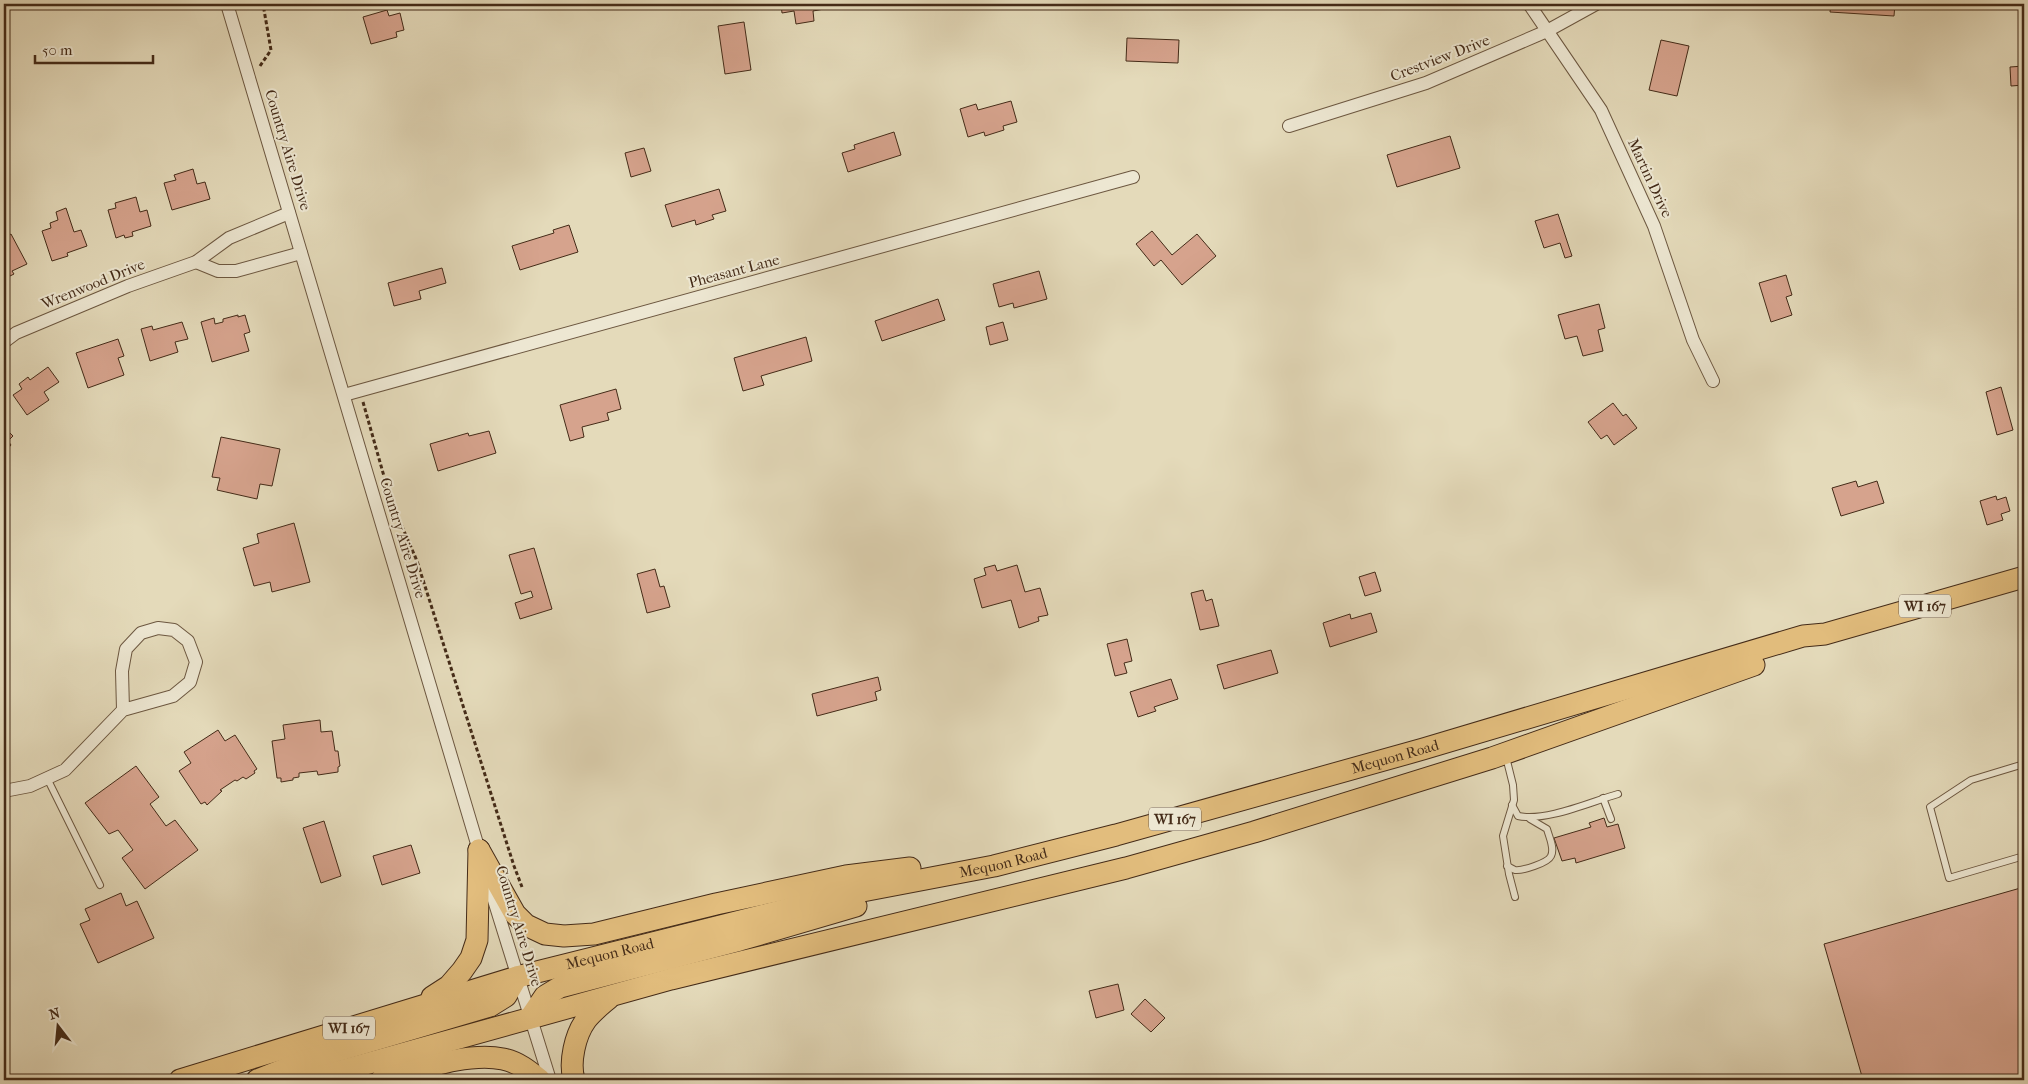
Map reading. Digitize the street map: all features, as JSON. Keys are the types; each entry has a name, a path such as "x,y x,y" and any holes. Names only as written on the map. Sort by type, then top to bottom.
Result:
{"main road":[{"name":"Mequon Road","path":"180,1080 518,976 852,893 980,869 1126,833 1432,746 1803,636 1825,634 2024,577"},
{"name":"Mequon Road","path":"308,1080 689,975 1126,868 1254,832 1505,753 1806,647 1825,634"},
{"path":"479,850 515,914 526,925 545,934 564,936 594,934 716,904 846,876 940,864 980,869"},
{"path":"417,1008 448,986 462,972 470,958 477,940 479,850"},
{"path":"530,1018 545,996 560,987 740,940 858,905 908,881"},
{"path":"257,1080 310,1059 490,1006 506,996 518,976"},
{"path":"574,1080 574,1050 578,1036 586,1021 613,995"},
{"path":"381,1080 456,1061 484,1057 504,1059 524,1067 540,1080"}],"street":[{"name":"Country Aire Drive","path":"227,4 479,850 550,1080"},
{"name":"Martin Drive","path":"1529,4 1601,110 1654,226 1693,340 1712,380"},
{"name":"Crestview Drive","path":"1289,126 1426,84 1547,32 1596,4"},
{"name":"Pheasant Lane","path":"344,395 1133,177"},
{"name":"Wrenwood Drive","path":"4,342 16,333 119,290 196,262 229,238 289,213"},
{"path":"196,262 218,271 236,271 301,253"},
{"path":"4,791 30,786 65,770 123,710 173,696 190,682 196,662 188,641 174,630 158,628 141,634 126,649 122,671 123,710"}],"lane":[{"path":"1505,753 1513,784 1512,805 1503,836 1515,897"},
{"path":"2024,764 1971,780 1930,807 1949,878 2024,856"},
{"path":"48,778 100,885"},
{"path":"1512,805 1518,816 1529,818 1549,815 1618,794"},
{"path":"1603,798 1611,819"},
{"path":"1508,866 1515,870 1528,867 1546,862 1552,855 1552,845 1547,829 1529,818"}],"path":[{"path":"262,74 260,65 271,50 263,4"},
{"path":"359,391 391,501 417,561 514,866 524,890"}],"building":[{"path":"781,4 824,4 824,9 813,11 814,21 796,24 794,11 782,13"},
{"path":"1831,4 1895,4 1894,16 1830,12"},
{"path":"387,10 389,16 400,13 404,30 396,32 397,37 371,44 363,17"},
{"path":"744,22 751,70 725,74 718,26"},
{"path":"1127,38 1179,40 1178,63 1126,61"},
{"path":"1661,40 1689,46 1677,96 1649,90"},
{"path":"2024,66 2024,85 2011,86 2010,67"},
{"path":"1011,101 1017,122 1003,126 1004,130 985,136 984,132 968,137 960,109 976,104 978,110"},
{"path":"894,132 901,155 848,172 842,153 855,149 854,145"},
{"path":"1450,136 1460,168 1397,187 1387,155"},
{"path":"644,148 651,171 631,177 625,153"},
{"path":"193,169 197,184 205,182 210,199 172,210 164,183 176,180 174,175"},
{"path":"719,189 726,211 712,215 714,219 696,225 695,220 672,227 665,205"},
{"path":"136,197 140,212 147,210 151,226 132,232 133,236 125,238 124,235 116,238 108,210 116,208 115,203"},
{"path":"66,208 74,232 81,230 87,246 67,253 68,256 52,261 42,231 51,228 50,223 58,220 56,212"},
{"path":"1558,214 1572,256 1565,258 1560,243 1544,248 1535,221"},
{"path":"569,225 578,252 520,270 512,246 554,233 553,230"},
{"path":"1152,231 1172,255 1197,234 1216,256 1182,285 1161,260 1154,266 1136,244"},
{"path":"4,234 6,237 11,234 27,264 12,271 14,274 4,279"},
{"path":"442,268 446,283 419,291 421,299 394,306 388,283"},
{"path":"1039,271 1047,299 1014,308 1013,303 999,307 993,284"},
{"path":"1786,275 1792,295 1786,297 1792,315 1771,322 1759,283"},
{"path":"938,299 945,320 882,341 875,321"},
{"path":"1599,304 1605,328 1598,330 1603,351 1583,356 1577,336 1565,339 1558,315"},
{"path":"238,315 238,317 245,315 250,332 244,334 249,351 212,362 201,322 214,318 215,324 223,322 223,319"},
{"path":"182,322 188,339 175,342 178,352 150,361 141,329 152,326 153,330"},
{"path":"1003,322 1008,340 990,345 986,327"},
{"path":"806,337 812,361 761,376 764,385 743,391 734,358"},
{"path":"118,339 124,356 118,358 124,375 88,388 76,353"},
{"path":"48,367 59,382 44,392 49,400 27,415 13,395 22,389 19,384 28,377 30,380"},
{"path":"2001,387 2013,430 1997,435 1986,392"},
{"path":"616,389 621,409 607,413 609,420 582,427 584,437 570,441 560,405"},
{"path":"1613,403 1623,416 1626,414 1637,428 1614,445 1607,435 1601,439 1588,422"},
{"path":"4,427 13,436 8,441 11,445 4,453"},
{"path":"489,431 496,453 438,471 430,444 468,433 469,436"},
{"path":"221,437 280,449 272,486 260,484 257,499 217,490 220,478 212,477"},
{"path":"1856,481 1858,487 1877,481 1884,503 1841,516 1832,488"},
{"path":"1996,496 1997,500 2006,497 2010,511 2001,514 2003,520 1987,525 1980,501"},
{"path":"294,523 310,582 272,592 270,582 254,586 243,548 259,543 257,534"},
{"path":"534,548 552,609 520,619 515,603 533,597 531,591 521,594 509,555"},
{"path":"995,565 997,571 1017,565 1025,592 1040,588 1048,615 1038,617 1039,621 1019,628 1011,600 982,608 974,579 986,575 984,568"},
{"path":"655,569 660,587 664,586 670,607 647,613 637,574"},
{"path":"1375,572 1381,591 1365,596 1359,577"},
{"path":"1203,590 1206,601 1212,599 1219,626 1200,630 1191,593"},
{"path":"1371,613 1377,632 1330,647 1323,623 1350,614 1351,619"},
{"path":"1127,639 1132,661 1124,663 1127,673 1115,676 1107,644"},
{"path":"1271,650 1278,673 1224,689 1217,665"},
{"path":"878,677 881,690 875,692 877,700 817,716 812,694"},
{"path":"1171,679 1178,699 1154,707 1156,711 1138,717 1130,692"},
{"path":"320,720 321,732 332,731 335,751 338,751 340,766 338,767 338,772 318,775 317,771 299,773 299,777 293,778 293,780 281,782 281,778 277,778 272,741 285,739 283,725"},
{"path":"218,730 225,741 235,735 257,769 254,771 255,773 246,779 243,777 237,781 235,780 220,790 222,791 207,805 205,802 201,804 179,771 191,763 184,752"},
{"path":"136,766 159,797 150,804 166,826 175,820 198,850 145,889 122,858 133,850 118,830 109,834 85,803"},
{"path":"1604,818 1607,827 1618,824 1625,848 1576,863 1575,858 1562,861 1554,838 1591,827 1589,823"},
{"path":"324,821 341,876 321,883 303,828"},
{"path":"411,845 420,873 382,885 373,856"},
{"path":"2024,887 2024,1080 1863,1080 1824,944"},
{"path":"121,893 126,906 137,901 154,938 98,963 80,924 90,920 85,909"},
{"path":"1118,984 1124,1010 1096,1018 1089,991"},
{"path":"1145,999 1165,1018 1151,1032 1131,1014"}]}
